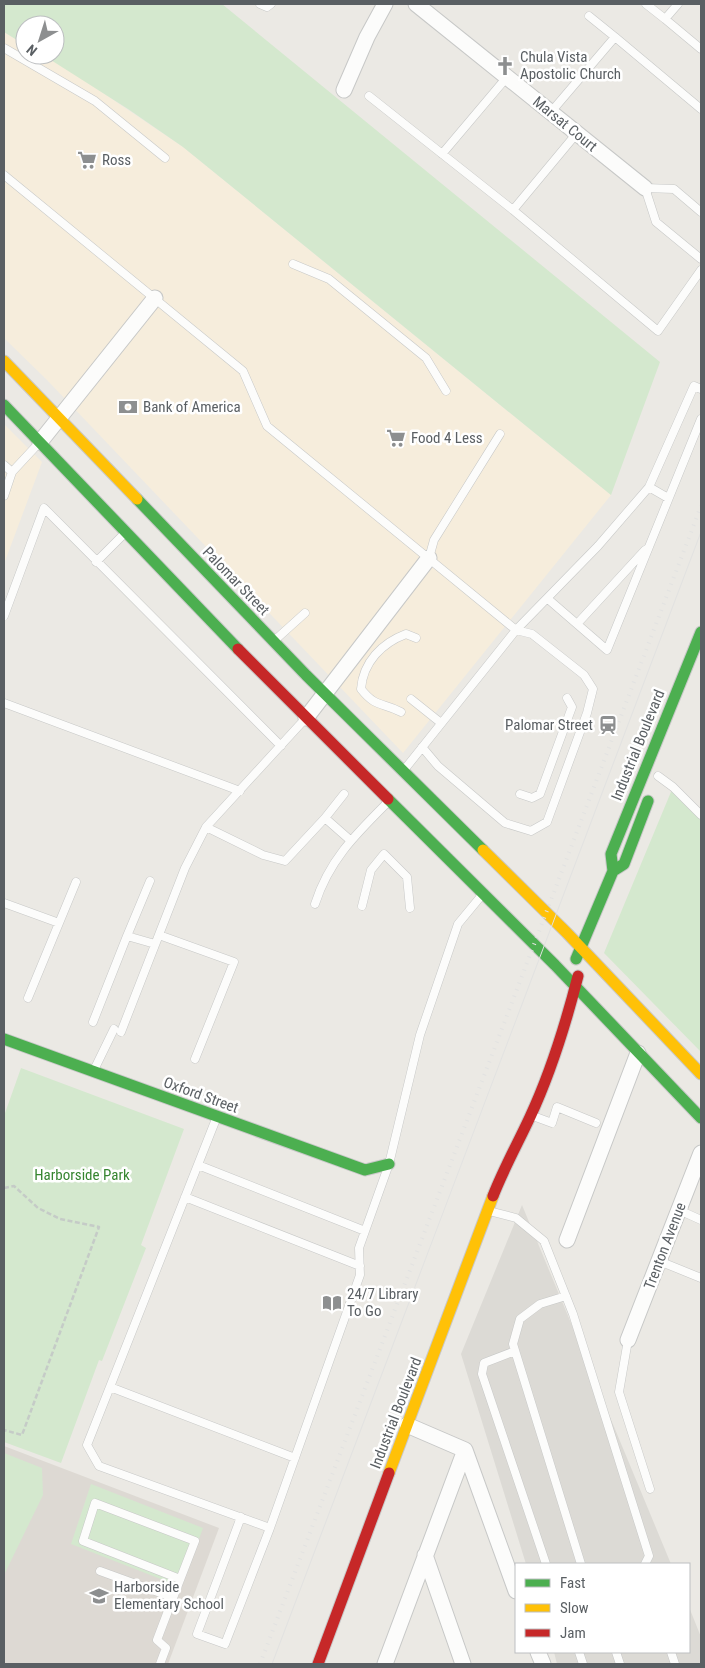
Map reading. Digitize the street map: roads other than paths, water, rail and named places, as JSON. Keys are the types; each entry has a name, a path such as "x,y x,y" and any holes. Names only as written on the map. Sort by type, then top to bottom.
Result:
{"main road":[{"name":"Palomar Street","path":"4,361 273,641 581,949 701,1074"},
{"path":"4,405 306,718 577,987 701,1118"},
{"name":"Industrial Boulevard","path":"561,991 581,949 613,871 611,854 701,632"},
{"name":"Industrial Boulevard","path":"682,710 701,660"},
{"name":"Industrial Boulevard","path":"613,871 624,864 656,780"},
{"name":"Industrial Boulevard","path":"502,1173 531,1115 577,987 581,949"},
{"name":"Oxford Street","path":"6,1042 365,1170 389,1164"},
{"name":"Industrial Boulevard","path":"318,1664 489,1211 502,1173 517,1116"}],"street":[{"path":"344,90 384,4"},
{"name":"Marsat Court","path":"416,4 645,188"},
{"path":"40,442 155,298"},
{"path":"306,718 429,558"},
{"path":"567,1240 638,1053"},
{"name":"Trenton Avenue","path":"628,1340 701,1153"},
{"path":"407,1425 465,1450 515,1588"},
{"path":"385,1664 465,1450"},
{"path":"425,1555 462,1664"}],"lane":[{"path":"260,4 267,7 271,4"},
{"path":"646,4 701,49"},
{"path":"665,20 678,4"},
{"path":"589,16 701,109"},
{"path":"551,112 615,37"},
{"path":"4,48 95,101 165,158"},
{"path":"442,154 507,77"},
{"path":"368,96 513,210 658,331 701,270"},
{"path":"513,210 577,133"},
{"path":"4,175 243,370 267,426 516,630 532,634 584,674 592,689 587,713 547,822 530,831 504,823 438,766 422,747"},
{"path":"701,212 674,189 645,188 656,222 701,259"},
{"path":"293,264 330,279 426,358 446,390"},
{"path":"403,771 516,630 598,546 648,487 694,386 701,389"},
{"path":"548,598 607,650 701,419"},
{"path":"429,558 434,540 500,434"},
{"path":"4,496 12,472 40,442"},
{"path":"4,465 12,472"},
{"path":"648,487 668,498"},
{"path":"4,616 44,508 281,746"},
{"path":"96,562 126,532"},
{"path":"577,624 649,545"},
{"path":"273,641 305,613"},
{"path":"401,712 376,704 368,698 361,689 362,678 378,651 390,640 406,634 416,638"},
{"path":"520,794 532,798 540,794 572,707 567,698"},
{"path":"411,699 442,723"},
{"path":"4,702 240,791"},
{"path":"94,1072 118,1031 185,868 206,827 306,718"},
{"path":"656,780 673,787 701,815"},
{"path":"206,827 263,855 285,861 325,818 344,794"},
{"path":"315,904 322,882 350,840 389,801"},
{"path":"325,818 350,840"},
{"path":"362,906 371,870 384,854 407,877 410,908"},
{"path":"93,1022 126,936 150,881"},
{"path":"28,998 76,882"},
{"path":"241,1517 197,1634 225,1644 270,1528 360,1275 358,1248 389,1164 420,1035 458,924 483,894"},
{"path":"4,903 59,922"},
{"path":"159,935 234,962 195,1059"},
{"path":"126,936 155,944"},
{"path":"531,1115 552,1123 557,1107 596,1123"},
{"path":"217,1117 87,1445 99,1466 270,1528"},
{"path":"198,1165 365,1230"},
{"path":"185,1197 360,1266"},
{"path":"679,1210 701,1220"},
{"path":"489,1211 516,1218 544,1241 566,1296 649,1556 646,1563"},
{"path":"659,1262 701,1278"},
{"path":"566,1296 540,1304 520,1319 513,1344 581,1563"},
{"path":"628,1340 619,1392 650,1489"},
{"path":"515,1352 484,1363 482,1374 546,1563"},
{"path":"110,1387 295,1458"},
{"path":"160,1664 166,1648 158,1640 195,1541 96,1504 83,1542 180,1579"},
{"path":"100,1571 166,1595 171,1603"}],"tram line":[{"path":"272,1664 701,532"}],"railway":[{"path":"260,1664 701,506"}],"place":[{"name":"Chula Vista Apostolic Church","path":"505,66"},
{"name":"Ross","path":"87,160"},
{"name":"Bank of America","path":"128,407"},
{"name":"Food 4 Less","path":"396,438"},
{"name":"Palomar Street","path":"608,725"},
{"name":"24/7 Library To Go","path":"332,1303"},
{"name":"Harborside Elementary School","path":"99,1596"}],"park label":[{"name":"Harborside Park","path":"82,1175"}]}
